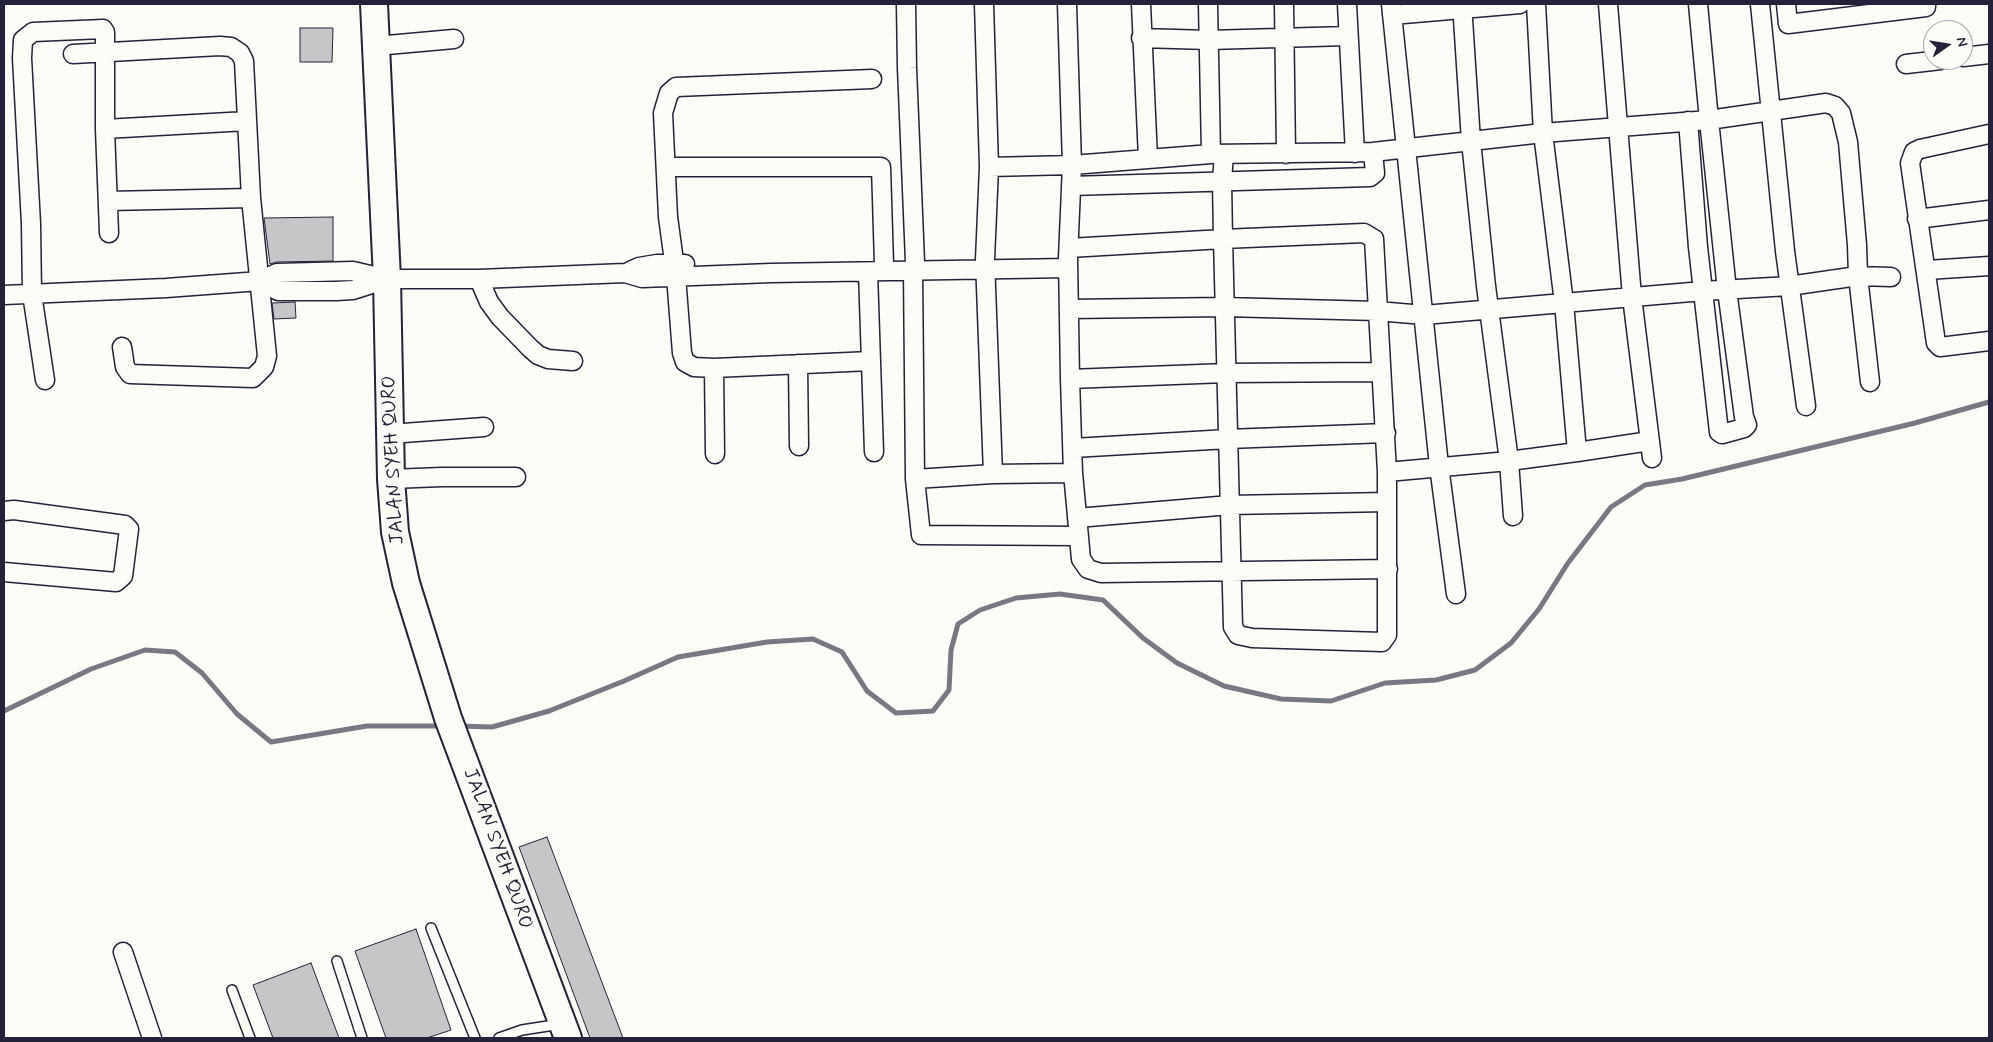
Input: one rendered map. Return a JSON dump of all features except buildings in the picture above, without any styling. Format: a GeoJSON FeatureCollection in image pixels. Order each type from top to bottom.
{"type":"FeatureCollection","features":[{"type":"Feature","properties":{"kind":"main road","name":"JALAN SYEH QURO"},"geometry":{"type":"LineString","coordinates":[[374,4],[387,279],[391,479],[395,532],[406,583],[448,718],[565,1031]]}},
{"type":"Feature","properties":{"kind":"street"},"geometry":{"type":"LineString","coordinates":[[906,4],[914,266],[915,479],[921,535],[1077,527],[1230,505],[1387,502]]}},
{"type":"Feature","properties":{"kind":"street"},"geometry":{"type":"LineString","coordinates":[[984,4],[990,167],[986,265],[993,474]]}},
{"type":"Feature","properties":{"kind":"street"},"geometry":{"type":"LineString","coordinates":[[1067,4],[1072,165],[1068,258],[1070,379],[1073,473],[1080,559],[1088,569],[1101,573],[1388,569]]}},
{"type":"Feature","properties":{"kind":"street"},"geometry":{"type":"LineString","coordinates":[[1141,4],[1141,38],[1148,160]]}},
{"type":"Feature","properties":{"kind":"street"},"geometry":{"type":"LineString","coordinates":[[4,295],[166,288],[260,281],[277,273],[353,270],[387,279],[479,279],[625,274],[642,278],[675,270],[986,265],[1068,258],[1223,239],[1364,233],[1371,236],[1376,245],[1377,311],[1386,434],[1387,635],[1384,640],[1379,642],[1252,638],[1238,635],[1233,627],[1226,373],[1225,307],[1223,239],[1222,181],[1218,154],[1208,4]]}},
{"type":"Feature","properties":{"kind":"street"},"geometry":{"type":"LineString","coordinates":[[1284,4],[1286,154]]}},
{"type":"Feature","properties":{"kind":"street"},"geometry":{"type":"LineString","coordinates":[[1347,4],[1347,36],[1354,153]]}},
{"type":"Feature","properties":{"kind":"street"},"geometry":{"type":"LineString","coordinates":[[1456,594],[1439,466],[1391,9],[1520,4]]}},
{"type":"Feature","properties":{"kind":"street"},"geometry":{"type":"LineString","coordinates":[[1536,4],[1543,133],[1564,303],[1577,452]]}},
{"type":"Feature","properties":{"kind":"street"},"geometry":{"type":"LineString","coordinates":[[1387,472],[1509,461],[1577,452],[1651,450],[1632,296],[1608,4]]}},
{"type":"Feature","properties":{"kind":"street"},"geometry":{"type":"LineString","coordinates":[[1688,121],[1703,291],[1718,427],[1722,434],[1744,428],[1747,425],[1744,417],[1727,290],[1698,4]]}},
{"type":"Feature","properties":{"kind":"street"},"geometry":{"type":"LineString","coordinates":[[1760,4],[1789,286],[1806,406]]}},
{"type":"Feature","properties":{"kind":"street"},"geometry":{"type":"LineString","coordinates":[[1786,4],[1788,24],[1854,10],[1926,7],[1926,4]]}},
{"type":"Feature","properties":{"kind":"street"},"geometry":{"type":"LineString","coordinates":[[1462,7],[1471,140],[1486,286],[1509,461],[1513,516]]}},
{"type":"Feature","properties":{"kind":"street"},"geometry":{"type":"LineString","coordinates":[[44,380],[32,294],[31,224],[22,58],[24,40],[33,32],[103,29],[106,36],[104,52],[105,129],[109,233]]}},
{"type":"Feature","properties":{"kind":"street"},"geometry":{"type":"LineString","coordinates":[[1141,38],[1209,40],[1347,36]]}},
{"type":"Feature","properties":{"kind":"street"},"geometry":{"type":"LineString","coordinates":[[376,46],[454,39]]}},
{"type":"Feature","properties":{"kind":"street"},"geometry":{"type":"LineString","coordinates":[[73,54],[220,46],[231,47],[240,53],[244,61],[251,198],[267,356],[264,366],[253,378],[130,374],[126,367],[122,347]]}},
{"type":"Feature","properties":{"kind":"street"},"geometry":{"type":"LineString","coordinates":[[1973,56],[1989,54]]}},
{"type":"Feature","properties":{"kind":"street"},"geometry":{"type":"LineString","coordinates":[[1906,64],[1923,62]]}},
{"type":"Feature","properties":{"kind":"street"},"geometry":{"type":"LineString","coordinates":[[871,361],[714,368],[694,368],[685,362],[682,353],[675,270],[668,217],[664,113],[669,93],[676,87],[872,80]]}},
{"type":"Feature","properties":{"kind":"street"},"geometry":{"type":"LineString","coordinates":[[990,167],[1072,165],[1218,154],[1373,152],[1543,133],[1709,120],[1826,102],[1835,106],[1841,113],[1848,142],[1858,276],[1870,382]]}},
{"type":"Feature","properties":{"kind":"street"},"geometry":{"type":"LineString","coordinates":[[105,129],[247,121]]}},
{"type":"Feature","properties":{"kind":"street"},"geometry":{"type":"LineString","coordinates":[[1989,134],[1914,152],[1910,163],[1937,345],[1940,347],[1989,341]]}},
{"type":"Feature","properties":{"kind":"street"},"geometry":{"type":"LineString","coordinates":[[1071,186],[1370,176],[1375,173],[1373,152]]}},
{"type":"Feature","properties":{"kind":"street"},"geometry":{"type":"LineString","coordinates":[[666,168],[881,167],[885,268]]}},
{"type":"Feature","properties":{"kind":"street"},"geometry":{"type":"LineString","coordinates":[[108,201],[251,198]]}},
{"type":"Feature","properties":{"kind":"street"},"geometry":{"type":"LineString","coordinates":[[1917,219],[1989,210]]}},
{"type":"Feature","properties":{"kind":"street"},"geometry":{"type":"LineString","coordinates":[[1927,270],[1989,266]]}},
{"type":"Feature","properties":{"kind":"street"},"geometry":{"type":"LineString","coordinates":[[675,270],[868,272],[885,268]]}},
{"type":"Feature","properties":{"kind":"street"},"geometry":{"type":"LineString","coordinates":[[868,272],[874,452]]}},
{"type":"Feature","properties":{"kind":"street"},"geometry":{"type":"LineString","coordinates":[[1069,309],[1225,307],[1377,311],[1424,315],[1632,296],[1789,286],[1858,276],[1891,278]]}},
{"type":"Feature","properties":{"kind":"street"},"geometry":{"type":"LineString","coordinates":[[479,279],[489,302],[500,317],[538,355],[574,361]]}},
{"type":"Feature","properties":{"kind":"street"},"geometry":{"type":"LineString","coordinates":[[798,364],[799,446]]}},
{"type":"Feature","properties":{"kind":"street"},"geometry":{"type":"LineString","coordinates":[[714,368],[714,454]]}},
{"type":"Feature","properties":{"kind":"street"},"geometry":{"type":"LineString","coordinates":[[1070,379],[1226,373],[1381,372]]}},
{"type":"Feature","properties":{"kind":"street"},"geometry":{"type":"LineString","coordinates":[[390,434],[484,427]]}},
{"type":"Feature","properties":{"kind":"street"},"geometry":{"type":"LineString","coordinates":[[1073,448],[1228,439],[1386,434]]}},
{"type":"Feature","properties":{"kind":"street"},"geometry":{"type":"LineString","coordinates":[[915,479],[993,474],[1073,473]]}},
{"type":"Feature","properties":{"kind":"street"},"geometry":{"type":"LineString","coordinates":[[391,479],[442,477],[516,478]]}},
{"type":"Feature","properties":{"kind":"street"},"geometry":{"type":"LineString","coordinates":[[4,511],[14,510],[125,525],[129,530],[123,576],[116,582],[4,572]]}},
{"type":"Feature","properties":{"kind":"street"},"geometry":{"type":"LineString","coordinates":[[123,952],[152,1038]]}},
{"type":"Feature","properties":{"kind":"lane"},"geometry":{"type":"LineString","coordinates":[[431,928],[474,1038]]}},
{"type":"Feature","properties":{"kind":"lane"},"geometry":{"type":"LineString","coordinates":[[337,961],[362,1038]]}},
{"type":"Feature","properties":{"kind":"lane"},"geometry":{"type":"LineString","coordinates":[[232,990],[250,1038]]}},
{"type":"Feature","properties":{"kind":"lane"},"geometry":{"type":"LineString","coordinates":[[499,1038],[522,1030],[565,1031]]}},
{"type":"Feature","properties":{"kind":"waterway"},"geometry":{"type":"LineString","coordinates":[[459,726],[492,727],[549,711],[678,657],[767,642],[813,639],[842,652],[867,691],[896,713],[933,711],[949,690],[951,650],[958,624],[980,610],[1016,598],[1060,594],[1103,600],[1143,638],[1177,663],[1224,686],[1281,699],[1331,701],[1385,683],[1436,680],[1475,670],[1511,643],[1539,609],[1568,563],[1611,507],[1645,485],[1682,479],[1915,423],[1989,402]]}},
{"type":"Feature","properties":{"kind":"waterway"},"geometry":{"type":"LineString","coordinates":[[4,711],[91,669],[145,650],[175,652],[202,673],[237,714],[271,742],[367,726],[443,726]]}}]}
